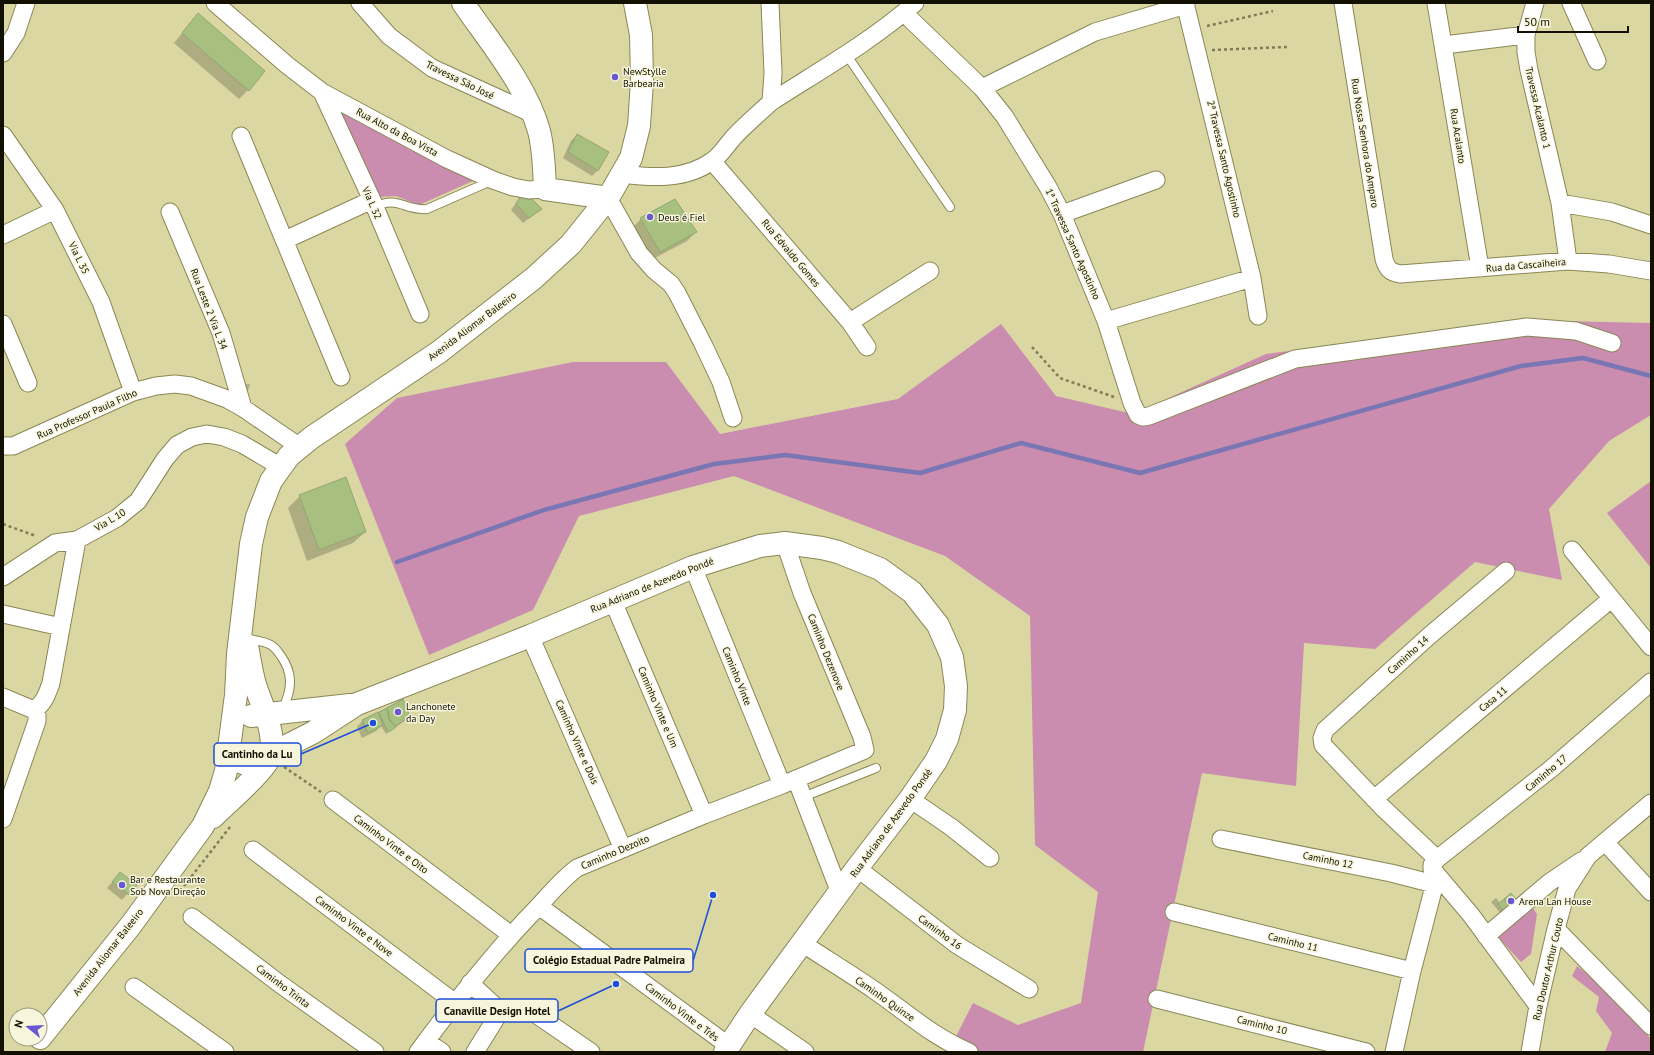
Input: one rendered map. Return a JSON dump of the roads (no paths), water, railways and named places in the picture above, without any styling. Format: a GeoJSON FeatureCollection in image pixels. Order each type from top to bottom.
{"type":"FeatureCollection","features":[{"type":"Feature","properties":{"kind":"street"},"geometry":{"type":"LineString","coordinates":[[3,53],[16,33],[26,3]]}},
{"type":"Feature","properties":{"kind":"street","name":"Rua Alto da Boa Vista"},"geometry":{"type":"LineString","coordinates":[[214,3],[286,65],[322,92],[447,159],[493,180],[513,187],[529,190],[545,189],[608,198]]}},
{"type":"Feature","properties":{"kind":"street","name":"Travessa São José"},"geometry":{"type":"LineString","coordinates":[[360,3],[389,36],[432,68],[534,114]]}},
{"type":"Feature","properties":{"kind":"street"},"geometry":{"type":"LineString","coordinates":[[462,3],[508,67],[534,114],[542,147],[545,189]]}},
{"type":"Feature","properties":{"kind":"street","name":"Avenida Aliomar Baleeiro"},"geometry":{"type":"LineString","coordinates":[[48,1029],[131,925],[203,826],[220,791],[226,771],[232,727],[251,544],[257,517],[271,481],[281,467],[300,447],[439,352],[534,278],[571,244],[608,198],[623,174],[636,142],[641,108],[641,35],[635,3]]}},
{"type":"Feature","properties":{"kind":"street"},"geometry":{"type":"LineString","coordinates":[[770,3],[773,73],[771,102]]}},
{"type":"Feature","properties":{"kind":"street","name":"Rua Nossa Senhora do Amparo"},"geometry":{"type":"LineString","coordinates":[[1343,3],[1384,259],[1388,269],[1392,272],[1400,274]]}},
{"type":"Feature","properties":{"kind":"street","name":"Rua Acalanto"},"geometry":{"type":"LineString","coordinates":[[1436,3],[1480,268]]}},
{"type":"Feature","properties":{"kind":"street","name":"Travessa Acalanto 1"},"geometry":{"type":"LineString","coordinates":[[1535,3],[1526,35],[1526,52],[1560,203],[1568,261]]}},
{"type":"Feature","properties":{"kind":"street"},"geometry":{"type":"LineString","coordinates":[[1571,3],[1597,61]]}},
{"type":"Feature","properties":{"kind":"street"},"geometry":{"type":"LineString","coordinates":[[982,88],[1095,32],[1186,4]]}},
{"type":"Feature","properties":{"kind":"street","name":"2ª Travessa Santo Agostinho"},"geometry":{"type":"LineString","coordinates":[[1186,4],[1252,278],[1258,316]]}},
{"type":"Feature","properties":{"kind":"street"},"geometry":{"type":"LineString","coordinates":[[623,174],[663,177],[685,173],[712,161],[734,137],[771,102],[846,54],[910,8]]}},
{"type":"Feature","properties":{"kind":"street","name":"1ª Travessa Santo Agostinho"},"geometry":{"type":"LineString","coordinates":[[910,8],[982,88],[1005,117],[1048,187],[1062,214],[1106,321],[1132,403],[1138,415],[1143,418],[1295,358],[1527,327],[1576,331],[1612,343]]}},
{"type":"Feature","properties":{"kind":"street"},"geometry":{"type":"LineString","coordinates":[[1444,45],[1526,35]]}},
{"type":"Feature","properties":{"kind":"street","name":"Via L 32"},"geometry":{"type":"LineString","coordinates":[[322,92],[373,204],[420,314]]}},
{"type":"Feature","properties":{"kind":"street","name":"Via L 35"},"geometry":{"type":"LineString","coordinates":[[3,135],[55,210],[101,302],[133,392]]}},
{"type":"Feature","properties":{"kind":"street"},"geometry":{"type":"LineString","coordinates":[[242,136],[342,376]]}},
{"type":"Feature","properties":{"kind":"street","name":"Rua Edvaldo Gomes"},"geometry":{"type":"LineString","coordinates":[[712,161],[850,322],[868,347]]}},
{"type":"Feature","properties":{"kind":"street"},"geometry":{"type":"LineString","coordinates":[[1062,214],[1156,180]]}},
{"type":"Feature","properties":{"kind":"street"},"geometry":{"type":"LineString","coordinates":[[608,198],[639,253],[654,270],[671,284],[677,293],[721,382],[733,418]]}},
{"type":"Feature","properties":{"kind":"street"},"geometry":{"type":"LineString","coordinates":[[1560,203],[1612,212],[1651,225]]}},
{"type":"Feature","properties":{"kind":"street"},"geometry":{"type":"LineString","coordinates":[[285,240],[373,204]]}},
{"type":"Feature","properties":{"kind":"street"},"geometry":{"type":"LineString","coordinates":[[3,235],[55,210]]}},
{"type":"Feature","properties":{"kind":"street","name":"Rua Leste 2 Via L 34"},"geometry":{"type":"LineString","coordinates":[[170,212],[220,333],[243,408]]}},
{"type":"Feature","properties":{"kind":"street","name":"Rua da Cascaiheira"},"geometry":{"type":"LineString","coordinates":[[1400,274],[1568,261],[1602,263],[1651,271]]}},
{"type":"Feature","properties":{"kind":"street"},"geometry":{"type":"LineString","coordinates":[[850,322],[930,271]]}},
{"type":"Feature","properties":{"kind":"street"},"geometry":{"type":"LineString","coordinates":[[1106,321],[1252,278]]}},
{"type":"Feature","properties":{"kind":"street"},"geometry":{"type":"LineString","coordinates":[[3,324],[28,383]]}},
{"type":"Feature","properties":{"kind":"street","name":"Rua Professor Paula Filho"},"geometry":{"type":"LineString","coordinates":[[3,446],[14,446],[133,392],[156,386],[175,384],[191,386],[207,391],[243,408],[300,447]]}},
{"type":"Feature","properties":{"kind":"street","name":"Via L 10"},"geometry":{"type":"LineString","coordinates":[[77,540],[117,518],[138,501],[165,459],[177,445],[192,437],[207,434],[224,437],[242,444],[281,467]]}},
{"type":"Feature","properties":{"kind":"street"},"geometry":{"type":"LineString","coordinates":[[3,577],[55,543],[77,540],[48,693],[36,715],[6,802],[3,819]]}},
{"type":"Feature","properties":{"kind":"street","name":"Rua Adriano de Azevedo Pondé"},"geometry":{"type":"LineString","coordinates":[[228,752],[235,760],[243,763],[259,763],[314,732],[357,704],[530,636],[612,599],[693,567],[760,546],[785,543],[822,548],[838,552],[880,569],[912,592],[938,625],[952,657],[956,686],[955,710],[948,739],[936,761],[910,799],[857,868],[750,1014],[727,1049]]}},
{"type":"Feature","properties":{"kind":"street","name":"Caminho Dezenove"},"geometry":{"type":"LineString","coordinates":[[785,543],[802,593],[866,747],[864,751],[857,754]]}},
{"type":"Feature","properties":{"kind":"street"},"geometry":{"type":"LineString","coordinates":[[1572,550],[1651,647]]}},
{"type":"Feature","properties":{"kind":"street","name":"Caminho Vinte"},"geometry":{"type":"LineString","coordinates":[[693,567],[789,782],[803,797],[840,892]]}},
{"type":"Feature","properties":{"kind":"street","name":"Caminho 14"},"geometry":{"type":"LineString","coordinates":[[1374,799],[1323,745],[1322,738],[1325,730],[1429,636],[1506,571]]}},
{"type":"Feature","properties":{"kind":"street","name":"Casa 11"},"geometry":{"type":"LineString","coordinates":[[1374,799],[1611,598]]}},
{"type":"Feature","properties":{"kind":"street","name":"Caminho Vinte e Um"},"geometry":{"type":"LineString","coordinates":[[612,599],[704,815]]}},
{"type":"Feature","properties":{"kind":"street","name":"Avenida Aliomar Baleeiro"},"geometry":{"type":"LineString","coordinates":[[203,826],[250,781],[267,762],[271,742],[270,728],[281,710],[254,682],[246,639],[244,613]]}},
{"type":"Feature","properties":{"kind":"street"},"geometry":{"type":"LineString","coordinates":[[3,614],[61,627]]}},
{"type":"Feature","properties":{"kind":"street","name":"Caminho Vinte e Dois"},"geometry":{"type":"LineString","coordinates":[[530,636],[623,849]]}},
{"type":"Feature","properties":{"kind":"street","name":"Caminho 17"},"geometry":{"type":"LineString","coordinates":[[1435,872],[1651,682]]}},
{"type":"Feature","properties":{"kind":"street"},"geometry":{"type":"LineString","coordinates":[[3,697],[36,715]]}},
{"type":"Feature","properties":{"kind":"street","name":"Rua Adriano de Azevedo Pondé"},"geometry":{"type":"LineString","coordinates":[[232,727],[239,720],[245,717],[281,710],[328,708],[357,704]]}},
{"type":"Feature","properties":{"kind":"street","name":"Caminho Dezoito"},"geometry":{"type":"LineString","coordinates":[[422,1046],[454,1002],[511,935],[539,906],[560,881],[577,868],[857,754]]}},
{"type":"Feature","properties":{"kind":"street"},"geometry":{"type":"LineString","coordinates":[[910,799],[951,827],[990,858]]}},
{"type":"Feature","properties":{"kind":"street"},"geometry":{"type":"LineString","coordinates":[[1374,799],[1471,916],[1538,1006]]}},
{"type":"Feature","properties":{"kind":"street","name":"Caminho Vinte e Oito"},"geometry":{"type":"LineString","coordinates":[[332,800],[511,935]]}},
{"type":"Feature","properties":{"kind":"street","name":"Rua Doutor Arthur Couto"},"geometry":{"type":"LineString","coordinates":[[1530,1052],[1538,1006],[1567,889],[1588,856],[1651,802]]}},
{"type":"Feature","properties":{"kind":"street","name":"Caminho 12"},"geometry":{"type":"LineString","coordinates":[[1221,839],[1391,873],[1435,872]]}},
{"type":"Feature","properties":{"kind":"street"},"geometry":{"type":"LineString","coordinates":[[1605,842],[1651,892]]}},
{"type":"Feature","properties":{"kind":"street","name":"Caminho Vinte e Nove"},"geometry":{"type":"LineString","coordinates":[[253,850],[454,1002]]}},
{"type":"Feature","properties":{"kind":"street"},"geometry":{"type":"LineString","coordinates":[[1486,936],[1550,882],[1588,856]]}},
{"type":"Feature","properties":{"kind":"street","name":"Caminho 16"},"geometry":{"type":"LineString","coordinates":[[857,868],[957,945],[1029,988]]}},
{"type":"Feature","properties":{"kind":"street"},"geometry":{"type":"LineString","coordinates":[[1394,1052],[1435,872]]}},
{"type":"Feature","properties":{"kind":"street","name":"Caminho Vinte e Três"},"geometry":{"type":"LineString","coordinates":[[539,906],[727,1049]]}},
{"type":"Feature","properties":{"kind":"street","name":"Caminho 11"},"geometry":{"type":"LineString","coordinates":[[1174,912],[1412,970]]}},
{"type":"Feature","properties":{"kind":"street","name":"Caminho Trinta"},"geometry":{"type":"LineString","coordinates":[[192,917],[292,993],[375,1052]]}},
{"type":"Feature","properties":{"kind":"street"},"geometry":{"type":"LineString","coordinates":[[1556,929],[1651,1026]]}},
{"type":"Feature","properties":{"kind":"street","name":"Caminho Quinze"},"geometry":{"type":"LineString","coordinates":[[802,943],[874,990],[935,1035],[948,1043],[969,1052]]}},
{"type":"Feature","properties":{"kind":"street"},"geometry":{"type":"LineString","coordinates":[[470,983],[496,1007],[498,1015],[475,1052]]}},
{"type":"Feature","properties":{"kind":"street"},"geometry":{"type":"LineString","coordinates":[[134,986],[225,1052]]}},
{"type":"Feature","properties":{"kind":"street","name":"Caminho 10"},"geometry":{"type":"LineString","coordinates":[[1157,999],[1366,1052]]}},
{"type":"Feature","properties":{"kind":"street"},"geometry":{"type":"LineString","coordinates":[[534,1013],[591,1052]]}},
{"type":"Feature","properties":{"kind":"street"},"geometry":{"type":"LineString","coordinates":[[750,1014],[805,1052]]}},
{"type":"Feature","properties":{"kind":"street"},"geometry":{"type":"LineString","coordinates":[[422,1046],[442,1052]]}},
{"type":"Feature","properties":{"kind":"lane"},"geometry":{"type":"LineString","coordinates":[[846,54],[950,207]]}},
{"type":"Feature","properties":{"kind":"lane"},"geometry":{"type":"LineString","coordinates":[[373,204],[393,202],[419,210],[427,209],[493,180]]}},
{"type":"Feature","properties":{"kind":"lane"},"geometry":{"type":"LineString","coordinates":[[246,639],[270,645],[276,649],[287,664],[291,682],[290,694],[281,710]]}},
{"type":"Feature","properties":{"kind":"lane"},"geometry":{"type":"LineString","coordinates":[[803,797],[876,768]]}},
{"type":"Feature","properties":{"kind":"waterway"},"geometry":{"type":"LineString","coordinates":[[397,562],[544,510],[714,464],[785,455],[920,473],[1021,443],[1140,473],[1521,366],[1583,358],[1651,376]]}},
{"type":"Feature","properties":{"kind":"place","name":"NewStylle Barbearia"},"geometry":{"type":"Point","coordinates":[615,77]}},
{"type":"Feature","properties":{"kind":"place","name":"Deus é Fiel"},"geometry":{"type":"Point","coordinates":[650,217]}},
{"type":"Feature","properties":{"kind":"place","name":"Lanchonete da Day"},"geometry":{"type":"Point","coordinates":[398,712]}},
{"type":"Feature","properties":{"kind":"place","name":"Cantinho da Lu"},"geometry":{"type":"Point","coordinates":[373,723]}},
{"type":"Feature","properties":{"kind":"place","name":"Bar e Restaurante Sob Nova Direção"},"geometry":{"type":"Point","coordinates":[122,885]}},
{"type":"Feature","properties":{"kind":"place","name":"Colégio Estadual Padre Palmeira"},"geometry":{"type":"Point","coordinates":[713,895]}},
{"type":"Feature","properties":{"kind":"place","name":"Arena Lan House"},"geometry":{"type":"Point","coordinates":[1511,901]}},
{"type":"Feature","properties":{"kind":"place","name":"Canaville Design Hotel"},"geometry":{"type":"Point","coordinates":[616,984]}}]}
